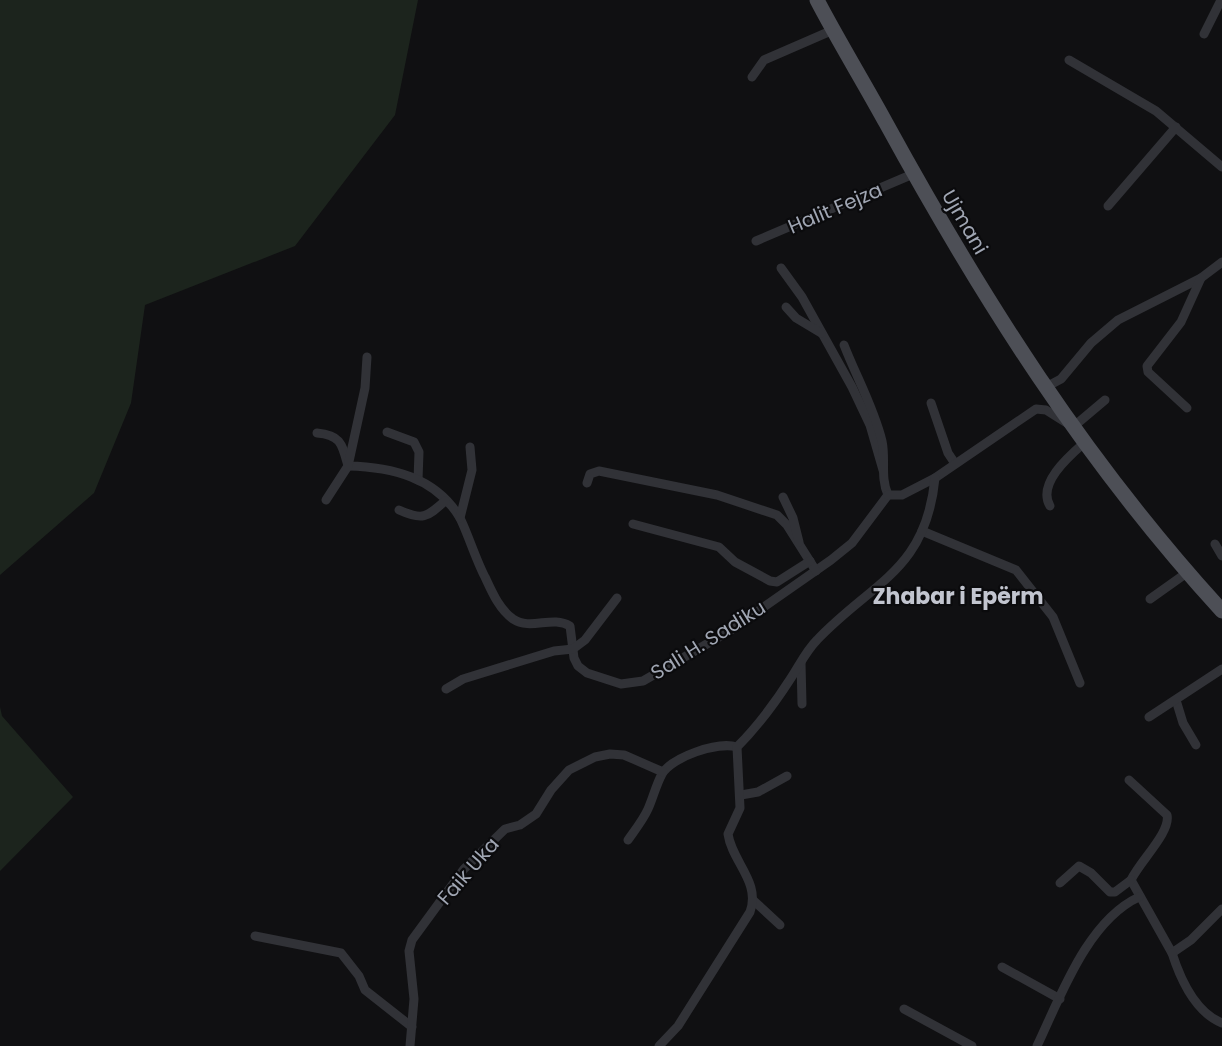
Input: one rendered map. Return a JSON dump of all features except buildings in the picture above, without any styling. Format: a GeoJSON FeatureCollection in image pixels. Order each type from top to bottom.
{"type":"FeatureCollection","features":[{"type":"Feature","properties":{"kind":"main road","name":"Ujmani"},"geometry":{"type":"LineString","coordinates":[[817,0],[993,311],[1084,443],[1143,521],[1220,606]]}},
{"type":"Feature","properties":{"kind":"street"},"geometry":{"type":"LineString","coordinates":[[1204,34],[1221,0]]}},
{"type":"Feature","properties":{"kind":"street"},"geometry":{"type":"LineString","coordinates":[[752,77],[764,60],[833,30]]}},
{"type":"Feature","properties":{"kind":"street"},"geometry":{"type":"LineString","coordinates":[[1069,60],[1156,111],[1222,167]]}},
{"type":"Feature","properties":{"kind":"street"},"geometry":{"type":"LineString","coordinates":[[1108,206],[1176,126]]}},
{"type":"Feature","properties":{"kind":"street","name":"Halit Fejza"},"geometry":{"type":"LineString","coordinates":[[756,241],[914,174]]}},
{"type":"Feature","properties":{"kind":"street"},"geometry":{"type":"LineString","coordinates":[[1046,387],[1061,379],[1091,343],[1118,320],[1201,278],[1222,262]]}},
{"type":"Feature","properties":{"kind":"street"},"geometry":{"type":"LineString","coordinates":[[781,268],[802,297],[845,374],[870,425],[888,495],[902,495],[934,478],[954,462],[1036,409],[1046,410],[1073,427],[1105,400]]}},
{"type":"Feature","properties":{"kind":"street"},"geometry":{"type":"LineString","coordinates":[[1187,408],[1148,372],[1147,366],[1181,322],[1201,278]]}},
{"type":"Feature","properties":{"kind":"street"},"geometry":{"type":"LineString","coordinates":[[786,307],[796,318],[821,333]]}},
{"type":"Feature","properties":{"kind":"street"},"geometry":{"type":"LineString","coordinates":[[844,345],[878,427],[885,459],[883,470]]}},
{"type":"Feature","properties":{"kind":"street"},"geometry":{"type":"LineString","coordinates":[[326,500],[348,466],[365,388],[367,357]]}},
{"type":"Feature","properties":{"kind":"street"},"geometry":{"type":"LineString","coordinates":[[931,403],[948,453],[954,462]]}},
{"type":"Feature","properties":{"kind":"street"},"geometry":{"type":"LineString","coordinates":[[387,432],[414,442],[419,452],[418,480]]}},
{"type":"Feature","properties":{"kind":"street"},"geometry":{"type":"LineString","coordinates":[[317,433],[332,434],[343,445],[348,466]]}},
{"type":"Feature","properties":{"kind":"street"},"geometry":{"type":"LineString","coordinates":[[1050,506],[1045,498],[1046,491],[1066,459],[1084,443]]}},
{"type":"Feature","properties":{"kind":"street"},"geometry":{"type":"LineString","coordinates":[[460,518],[472,470],[470,447]]}},
{"type":"Feature","properties":{"kind":"street","name":"Sali H. Sadiku"},"geometry":{"type":"LineString","coordinates":[[348,466],[379,467],[403,472],[418,480],[445,501],[460,518],[472,554],[493,595],[505,612],[523,624],[562,621],[570,626],[578,666],[587,673],[621,684],[643,681],[730,630],[816,571],[852,543],[888,495]]}},
{"type":"Feature","properties":{"kind":"street"},"geometry":{"type":"LineString","coordinates":[[587,483],[590,474],[599,471],[717,495],[777,515],[800,544],[816,571]]}},
{"type":"Feature","properties":{"kind":"street"},"geometry":{"type":"LineString","coordinates":[[737,747],[755,730],[817,640],[899,569],[922,531],[934,478]]}},
{"type":"Feature","properties":{"kind":"street"},"geometry":{"type":"LineString","coordinates":[[783,497],[796,527],[800,544]]}},
{"type":"Feature","properties":{"kind":"street"},"geometry":{"type":"LineString","coordinates":[[399,510],[413,517],[428,516],[445,501]]}},
{"type":"Feature","properties":{"kind":"street","name":"Sali H. Sadiku"},"geometry":{"type":"LineString","coordinates":[[633,524],[719,547],[735,562],[770,581],[777,582],[810,561]]}},
{"type":"Feature","properties":{"kind":"street"},"geometry":{"type":"LineString","coordinates":[[922,531],[1016,570],[1053,617],[1080,683]]}},
{"type":"Feature","properties":{"kind":"street"},"geometry":{"type":"LineString","coordinates":[[1215,544],[1222,556]]}},
{"type":"Feature","properties":{"kind":"street"},"geometry":{"type":"LineString","coordinates":[[1150,599],[1188,572]]}},
{"type":"Feature","properties":{"kind":"street"},"geometry":{"type":"LineString","coordinates":[[446,689],[463,679],[554,651],[573,649],[585,640],[617,598]]}},
{"type":"Feature","properties":{"kind":"street"},"geometry":{"type":"LineString","coordinates":[[801,663],[802,704]]}},
{"type":"Feature","properties":{"kind":"street"},"geometry":{"type":"LineString","coordinates":[[1149,717],[1222,669]]}},
{"type":"Feature","properties":{"kind":"street"},"geometry":{"type":"LineString","coordinates":[[1176,700],[1183,723],[1196,745]]}},
{"type":"Feature","properties":{"kind":"street"},"geometry":{"type":"LineString","coordinates":[[628,840],[647,812],[663,772],[674,763],[710,747],[728,744],[737,747]]}},
{"type":"Feature","properties":{"kind":"street"},"geometry":{"type":"LineString","coordinates":[[658,1046],[685,1015],[750,912],[754,901],[753,888],[734,855],[728,834],[740,808],[737,747]]}},
{"type":"Feature","properties":{"kind":"street","name":"Faik Uka"},"geometry":{"type":"LineString","coordinates":[[410,1046],[414,999],[409,951],[412,940],[464,869],[505,830],[520,825],[536,814],[559,780],[581,762],[602,755],[624,755],[663,772]]}},
{"type":"Feature","properties":{"kind":"street"},"geometry":{"type":"LineString","coordinates":[[741,795],[758,792],[787,776]]}},
{"type":"Feature","properties":{"kind":"street"},"geometry":{"type":"LineString","coordinates":[[1060,884],[1074,868],[1079,866],[1091,873],[1110,892],[1116,892],[1131,880],[1144,856],[1165,832],[1167,815],[1129,780]]}},
{"type":"Feature","properties":{"kind":"street"},"geometry":{"type":"LineString","coordinates":[[1131,880],[1172,953],[1192,996],[1222,1023]]}},
{"type":"Feature","properties":{"kind":"street"},"geometry":{"type":"LineString","coordinates":[[1037,1046],[1076,962],[1091,940],[1130,902],[1139,897]]}},
{"type":"Feature","properties":{"kind":"street"},"geometry":{"type":"LineString","coordinates":[[754,901],[780,925]]}},
{"type":"Feature","properties":{"kind":"street"},"geometry":{"type":"LineString","coordinates":[[1172,953],[1191,940],[1222,909]]}},
{"type":"Feature","properties":{"kind":"street"},"geometry":{"type":"LineString","coordinates":[[255,936],[341,953],[359,976],[365,990],[412,1027]]}},
{"type":"Feature","properties":{"kind":"street"},"geometry":{"type":"LineString","coordinates":[[1002,967],[1060,999]]}},
{"type":"Feature","properties":{"kind":"street"},"geometry":{"type":"LineString","coordinates":[[904,1009],[972,1046]]}},
{"type":"Feature","properties":{"kind":"shaded area"},"geometry":{"type":"Polygon","coordinates":[[[0,0],[418,0],[395,115],[295,246],[145,305],[131,403],[94,493],[0,575],[0,0]]]}},
{"type":"Feature","properties":{"kind":"shaded area"},"geometry":{"type":"Polygon","coordinates":[[[0,707],[2,716],[73,797],[0,871],[0,707]]]}},
{"type":"Feature","properties":{"kind":"district","name":"Zhabar i Epërm"},"geometry":{"type":"Point","coordinates":[958,596]}}]}
